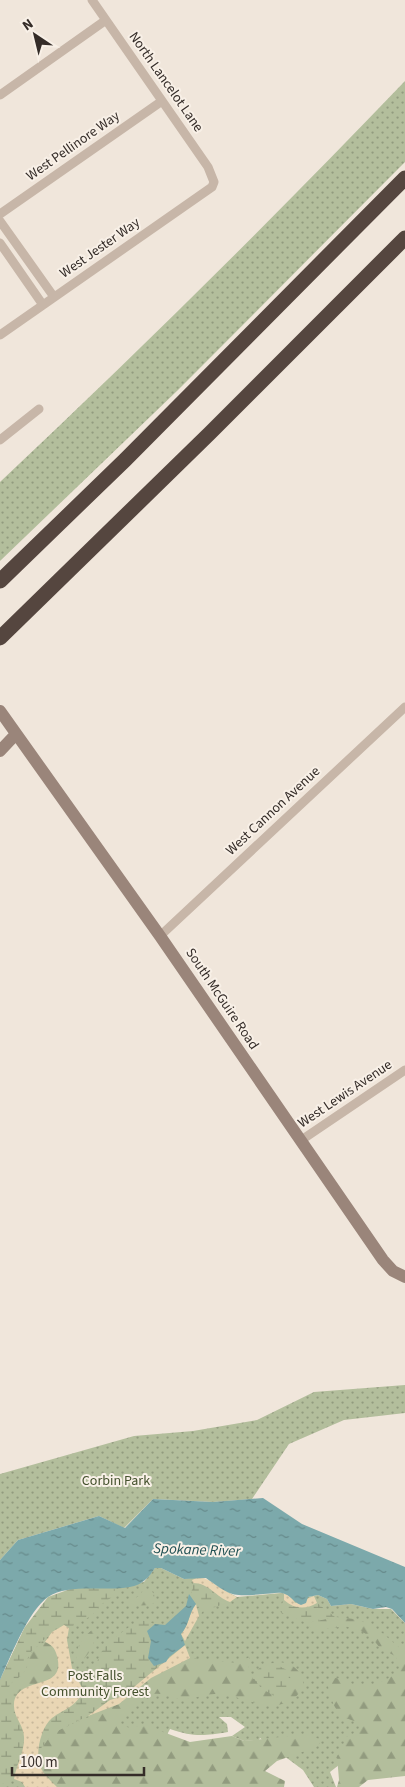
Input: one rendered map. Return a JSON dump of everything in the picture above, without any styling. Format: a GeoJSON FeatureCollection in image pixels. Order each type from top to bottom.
{"type":"FeatureCollection","features":[{"type":"Feature","properties":{"kind":"highway"},"geometry":{"type":"LineString","coordinates":[[0,581],[139,446],[405,178]]}},
{"type":"Feature","properties":{"kind":"highway"},"geometry":{"type":"LineString","coordinates":[[0,638],[218,426],[405,238]]}},
{"type":"Feature","properties":{"kind":"street","name":"North Lancelot Lane"},"geometry":{"type":"LineString","coordinates":[[92,0],[208,167],[214,182]]}},
{"type":"Feature","properties":{"kind":"street"},"geometry":{"type":"LineString","coordinates":[[0,95],[106,20]]}},
{"type":"Feature","properties":{"kind":"street","name":"West Pellinore Way"},"geometry":{"type":"LineString","coordinates":[[0,214],[162,101]]}},
{"type":"Feature","properties":{"kind":"street","name":"West Jester Way"},"geometry":{"type":"LineString","coordinates":[[0,335],[212,187],[214,182]]}},
{"type":"Feature","properties":{"kind":"street"},"geometry":{"type":"LineString","coordinates":[[0,221],[54,297]]}},
{"type":"Feature","properties":{"kind":"street"},"geometry":{"type":"LineString","coordinates":[[0,243],[44,305]]}},
{"type":"Feature","properties":{"kind":"street"},"geometry":{"type":"LineString","coordinates":[[0,440],[39,409]]}},
{"type":"Feature","properties":{"kind":"street","name":"West Cannon Avenue"},"geometry":{"type":"LineString","coordinates":[[160,936],[405,707]]}},
{"type":"Feature","properties":{"kind":"street","name":"South McGuire Road"},"geometry":{"type":"LineString","coordinates":[[0,711],[160,936],[383,1260],[393,1271],[405,1278]]}},
{"type":"Feature","properties":{"kind":"street"},"geometry":{"type":"LineString","coordinates":[[0,751],[16,734]]}},
{"type":"Feature","properties":{"kind":"street","name":"West Lewis Avenue"},"geometry":{"type":"LineString","coordinates":[[300,1141],[405,1070]]}},
{"type":"Feature","properties":{"kind":"green space"},"geometry":{"type":"Polygon","coordinates":[[[405,81],[405,162],[178,390],[0,561],[0,482],[205,284],[405,81]]]}},
{"type":"Feature","properties":{"kind":"green space","name":"Corbin Park"},"geometry":{"type":"Polygon","coordinates":[[[405,1385],[405,1413],[344,1420],[289,1444],[252,1499],[213,1502],[153,1499],[124,1528],[99,1516],[18,1540],[0,1560],[0,1474],[134,1436],[193,1431],[257,1420],[314,1392],[405,1385]]]}},
{"type":"Feature","properties":{"kind":"green space","name":"Post Falls Community Forest"},"geometry":{"type":"Polygon","coordinates":[[[155,1568],[161,1568],[184,1579],[199,1577],[237,1597],[281,1593],[308,1597],[318,1595],[327,1599],[331,1606],[351,1604],[373,1609],[391,1609],[405,1623],[405,1713],[330,1772],[336,1787],[314,1787],[303,1770],[260,1738],[259,1740],[244,1741],[232,1736],[245,1727],[231,1717],[219,1717],[227,1724],[228,1732],[199,1735],[170,1729],[140,1787],[0,1787],[0,1680],[25,1627],[106,1589],[144,1582],[155,1568]]]}},
{"type":"Feature","properties":{"kind":"green space"},"geometry":{"type":"Polygon","coordinates":[[[193,1583],[202,1583],[213,1593],[230,1602],[203,1611],[199,1616],[196,1601],[191,1595],[193,1583]]]}},
{"type":"Feature","properties":{"kind":"green space"},"geometry":{"type":"Polygon","coordinates":[[[73,1588],[115,1588],[115,1595],[102,1604],[91,1616],[69,1628],[64,1625],[40,1643],[29,1655],[23,1674],[10,1685],[11,1691],[18,1694],[16,1710],[24,1734],[24,1740],[14,1779],[0,1785],[0,1680],[25,1627],[48,1597],[73,1588]]]}},
{"type":"Feature","properties":{"kind":"green space"},"geometry":{"type":"Polygon","coordinates":[[[144,1589],[150,1589],[154,1594],[155,1602],[151,1605],[130,1606],[128,1602],[139,1596],[144,1589]]]}},
{"type":"Feature","properties":{"kind":"green space"},"geometry":{"type":"Polygon","coordinates":[[[284,1600],[292,1607],[317,1603],[335,1617],[307,1623],[278,1611],[284,1600]]]}},
{"type":"Feature","properties":{"kind":"green space"},"geometry":{"type":"Polygon","coordinates":[[[335,1617],[358,1620],[374,1627],[405,1652],[405,1776],[368,1780],[359,1787],[337,1787],[339,1780],[337,1756],[344,1748],[346,1737],[359,1731],[360,1723],[346,1718],[334,1706],[328,1686],[332,1678],[359,1686],[370,1685],[397,1673],[401,1670],[401,1665],[395,1656],[380,1648],[372,1638],[361,1631],[345,1626],[313,1631],[307,1623],[335,1617]]]}},
{"type":"Feature","properties":{"kind":"green space"},"geometry":{"type":"Polygon","coordinates":[[[140,1620],[155,1624],[147,1634],[151,1641],[147,1654],[159,1665],[166,1662],[123,1696],[110,1700],[88,1716],[59,1730],[49,1738],[38,1752],[44,1727],[51,1719],[72,1707],[83,1690],[79,1680],[93,1672],[102,1652],[108,1644],[140,1620]]]}},
{"type":"Feature","properties":{"kind":"green space"},"geometry":{"type":"Polygon","coordinates":[[[94,1629],[97,1636],[88,1654],[78,1666],[76,1655],[79,1645],[94,1629]]]}},
{"type":"Feature","properties":{"kind":"green space"},"geometry":{"type":"Polygon","coordinates":[[[45,1642],[54,1649],[57,1656],[58,1665],[56,1672],[52,1677],[24,1689],[18,1694],[11,1692],[9,1687],[26,1668],[31,1653],[45,1642]]]}},
{"type":"Feature","properties":{"kind":"green space"},"geometry":{"type":"Polygon","coordinates":[[[250,1657],[248,1665],[253,1679],[287,1670],[273,1663],[281,1662],[295,1668],[303,1679],[300,1692],[285,1703],[275,1705],[266,1705],[217,1694],[181,1699],[158,1694],[151,1695],[133,1705],[118,1720],[118,1724],[130,1728],[150,1723],[155,1729],[190,1742],[232,1736],[244,1741],[307,1734],[319,1739],[320,1743],[316,1747],[277,1761],[265,1771],[285,1781],[284,1787],[57,1787],[39,1765],[38,1752],[49,1738],[59,1730],[119,1704],[151,1678],[190,1658],[237,1663],[250,1657]]]}},
{"type":"Feature","properties":{"kind":"green space"},"geometry":{"type":"Polygon","coordinates":[[[273,1663],[287,1670],[293,1684],[285,1692],[274,1696],[261,1688],[252,1676],[261,1666],[273,1663]]]}},
{"type":"Feature","properties":{"kind":"sand"},"geometry":{"type":"Polygon","coordinates":[[[199,1577],[209,1580],[237,1597],[230,1602],[204,1585],[193,1583],[192,1580],[199,1577]]]}},
{"type":"Feature","properties":{"kind":"sand"},"geometry":{"type":"Polygon","coordinates":[[[284,1594],[290,1595],[295,1603],[314,1596],[317,1603],[308,1607],[296,1607],[284,1600],[284,1594]]]}},
{"type":"Feature","properties":{"kind":"sand"},"geometry":{"type":"Polygon","coordinates":[[[196,1604],[199,1616],[185,1641],[181,1634],[196,1604]]]}},
{"type":"Feature","properties":{"kind":"sand"},"geometry":{"type":"Polygon","coordinates":[[[64,1625],[69,1628],[67,1640],[72,1668],[83,1690],[74,1704],[48,1722],[40,1740],[38,1754],[40,1766],[45,1775],[57,1787],[25,1787],[22,1782],[14,1779],[23,1748],[24,1733],[15,1713],[14,1704],[17,1695],[23,1689],[49,1680],[55,1675],[58,1667],[57,1656],[52,1647],[45,1642],[52,1632],[64,1625]]]}},
{"type":"Feature","properties":{"kind":"sand"},"geometry":{"type":"Polygon","coordinates":[[[185,1645],[190,1658],[151,1678],[119,1704],[88,1716],[110,1700],[123,1696],[185,1645]]]}},
{"type":"Feature","properties":{"kind":"water","name":"Spokane River"},"geometry":{"type":"Polygon","coordinates":[[[263,1498],[302,1524],[405,1567],[405,1623],[392,1609],[386,1607],[373,1609],[351,1604],[331,1606],[327,1599],[318,1595],[308,1597],[306,1603],[301,1605],[288,1595],[282,1593],[232,1594],[221,1589],[206,1578],[184,1579],[161,1568],[155,1568],[146,1579],[137,1585],[126,1588],[72,1589],[48,1597],[33,1613],[14,1648],[0,1680],[0,1560],[18,1540],[99,1516],[125,1528],[153,1499],[213,1502],[263,1498]]]}},
{"type":"Feature","properties":{"kind":"water"},"geometry":{"type":"Polygon","coordinates":[[[189,1594],[196,1604],[181,1634],[185,1645],[169,1657],[166,1662],[154,1666],[148,1658],[151,1641],[147,1631],[155,1624],[165,1625],[186,1606],[189,1594]]]}}]}
